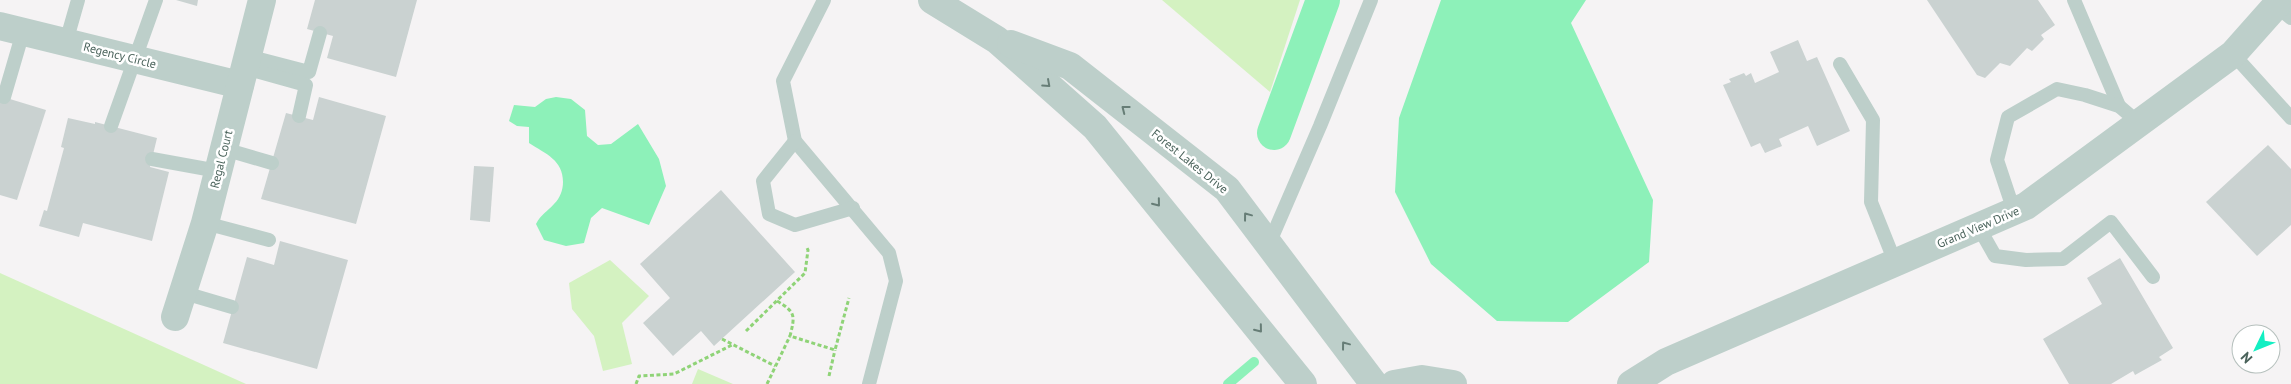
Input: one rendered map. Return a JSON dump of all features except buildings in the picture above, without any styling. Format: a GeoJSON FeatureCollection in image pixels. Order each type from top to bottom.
{"type":"FeatureCollection","features":[{"type":"Feature","properties":{"kind":"street","name":"Regal Court"},"geometry":{"type":"LineString","coordinates":[[178,305],[204,223],[262,0]]}},
{"type":"Feature","properties":{"kind":"street","name":"Forest Lakes Drive"},"geometry":{"type":"LineString","coordinates":[[932,0],[997,40],[1095,127],[1303,384]]}},
{"type":"Feature","properties":{"kind":"street","name":"Grand View Drive"},"geometry":{"type":"LineString","coordinates":[[1631,384],[1666,362],[2026,206],[2129,114],[2233,54],[2283,8]]}},
{"type":"Feature","properties":{"kind":"street","name":"Regency Circle"},"geometry":{"type":"LineString","coordinates":[[12,28],[135,59],[244,70]]}},
{"type":"Feature","properties":{"kind":"street","name":"Forest Lakes Drive"},"geometry":{"type":"LineString","coordinates":[[997,40],[1070,66],[1227,189],[1374,384]]}},
{"type":"Feature","properties":{"kind":"street"},"geometry":{"type":"LineString","coordinates":[[1394,384],[1422,379],[1453,384]]}},
{"type":"Feature","properties":{"kind":"lane"},"geometry":{"type":"LineString","coordinates":[[66,42],[78,0]]}},
{"type":"Feature","properties":{"kind":"lane"},"geometry":{"type":"LineString","coordinates":[[111,126],[156,0]]}},
{"type":"Feature","properties":{"kind":"lane"},"geometry":{"type":"LineString","coordinates":[[824,0],[783,81],[795,141],[889,253],[896,281],[869,384]]}},
{"type":"Feature","properties":{"kind":"lane"},"geometry":{"type":"LineString","coordinates":[[1269,244],[1320,126],[1371,0]]}},
{"type":"Feature","properties":{"kind":"lane"},"geometry":{"type":"LineString","coordinates":[[2074,0],[2129,114]]}},
{"type":"Feature","properties":{"kind":"lane"},"geometry":{"type":"LineString","coordinates":[[4,97],[12,28]]}},
{"type":"Feature","properties":{"kind":"lane"},"geometry":{"type":"LineString","coordinates":[[244,70],[308,72],[320,33]]}},
{"type":"Feature","properties":{"kind":"lane"},"geometry":{"type":"LineString","coordinates":[[2233,54],[2291,118]]}},
{"type":"Feature","properties":{"kind":"lane"},"geometry":{"type":"LineString","coordinates":[[1840,64],[1873,120],[1871,202],[1894,262]]}},
{"type":"Feature","properties":{"kind":"lane"},"geometry":{"type":"LineString","coordinates":[[244,70],[306,86],[299,116]]}},
{"type":"Feature","properties":{"kind":"lane"},"geometry":{"type":"LineString","coordinates":[[2014,211],[1998,160],[2008,117],[2057,89],[2085,95],[2129,114]]}},
{"type":"Feature","properties":{"kind":"lane"},"geometry":{"type":"LineString","coordinates":[[795,141],[763,181],[769,214],[795,226],[853,208]]}},
{"type":"Feature","properties":{"kind":"lane"},"geometry":{"type":"LineString","coordinates":[[152,159],[272,163]]}},
{"type":"Feature","properties":{"kind":"lane"},"geometry":{"type":"LineString","coordinates":[[1978,226],[1995,256],[2026,260],[2063,259],[2111,222],[2153,277]]}},
{"type":"Feature","properties":{"kind":"lane"},"geometry":{"type":"LineString","coordinates":[[204,223],[269,240]]}},
{"type":"Feature","properties":{"kind":"lane"},"geometry":{"type":"LineString","coordinates":[[178,305],[232,307]]}},
{"type":"Feature","properties":{"kind":"path"},"geometry":{"type":"LineString","coordinates":[[746,331],[805,273],[808,264],[808,250],[795,226]]}},
{"type":"Feature","properties":{"kind":"path"},"geometry":{"type":"LineString","coordinates":[[829,376],[834,350],[849,298]]}},
{"type":"Feature","properties":{"kind":"path"},"geometry":{"type":"LineString","coordinates":[[767,384],[790,336],[794,319],[790,308],[777,301]]}},
{"type":"Feature","properties":{"kind":"path"},"geometry":{"type":"LineString","coordinates":[[790,336],[834,350]]}},
{"type":"Feature","properties":{"kind":"path"},"geometry":{"type":"LineString","coordinates":[[722,339],[775,366]]}},
{"type":"Feature","properties":{"kind":"path"},"geometry":{"type":"LineString","coordinates":[[636,384],[639,376],[674,374],[732,345]]}},
{"type":"Feature","properties":{"kind":"shaded area"},"geometry":{"type":"Polygon","coordinates":[[[1162,0],[1300,0],[1270,92],[1162,0]]]}},
{"type":"Feature","properties":{"kind":"shaded area"},"geometry":{"type":"Polygon","coordinates":[[[1441,0],[1586,0],[1571,23],[1653,200],[1649,262],[1568,322],[1497,321],[1431,264],[1395,192],[1399,118],[1441,0]]]}},
{"type":"Feature","properties":{"kind":"shaded area"},"geometry":{"type":"Polygon","coordinates":[[[556,97],[571,99],[585,110],[587,136],[598,145],[611,144],[638,124],[659,159],[666,186],[649,225],[602,208],[591,218],[584,243],[566,246],[544,240],[536,224],[559,197],[563,185],[562,174],[557,163],[552,158],[529,143],[529,127],[517,126],[509,121],[514,105],[535,107],[546,99],[556,97]]]}},
{"type":"Feature","properties":{"kind":"shaded area"},"geometry":{"type":"Polygon","coordinates":[[[610,260],[649,296],[622,323],[632,364],[603,371],[594,336],[572,309],[569,283],[610,260]]]}},
{"type":"Feature","properties":{"kind":"shaded area"},"geometry":{"type":"Polygon","coordinates":[[[0,273],[246,384],[0,384],[0,273]]]}},
{"type":"Feature","properties":{"kind":"shaded area"},"geometry":{"type":"Polygon","coordinates":[[[698,369],[733,384],[692,384],[698,369]]]}},
{"type":"Feature","properties":{"kind":"waterway"},"geometry":{"type":"LineString","coordinates":[[1274,133],[1323,0]]}},
{"type":"Feature","properties":{"kind":"waterway"},"geometry":{"type":"LineString","coordinates":[[1228,384],[1254,362]]}}]}
